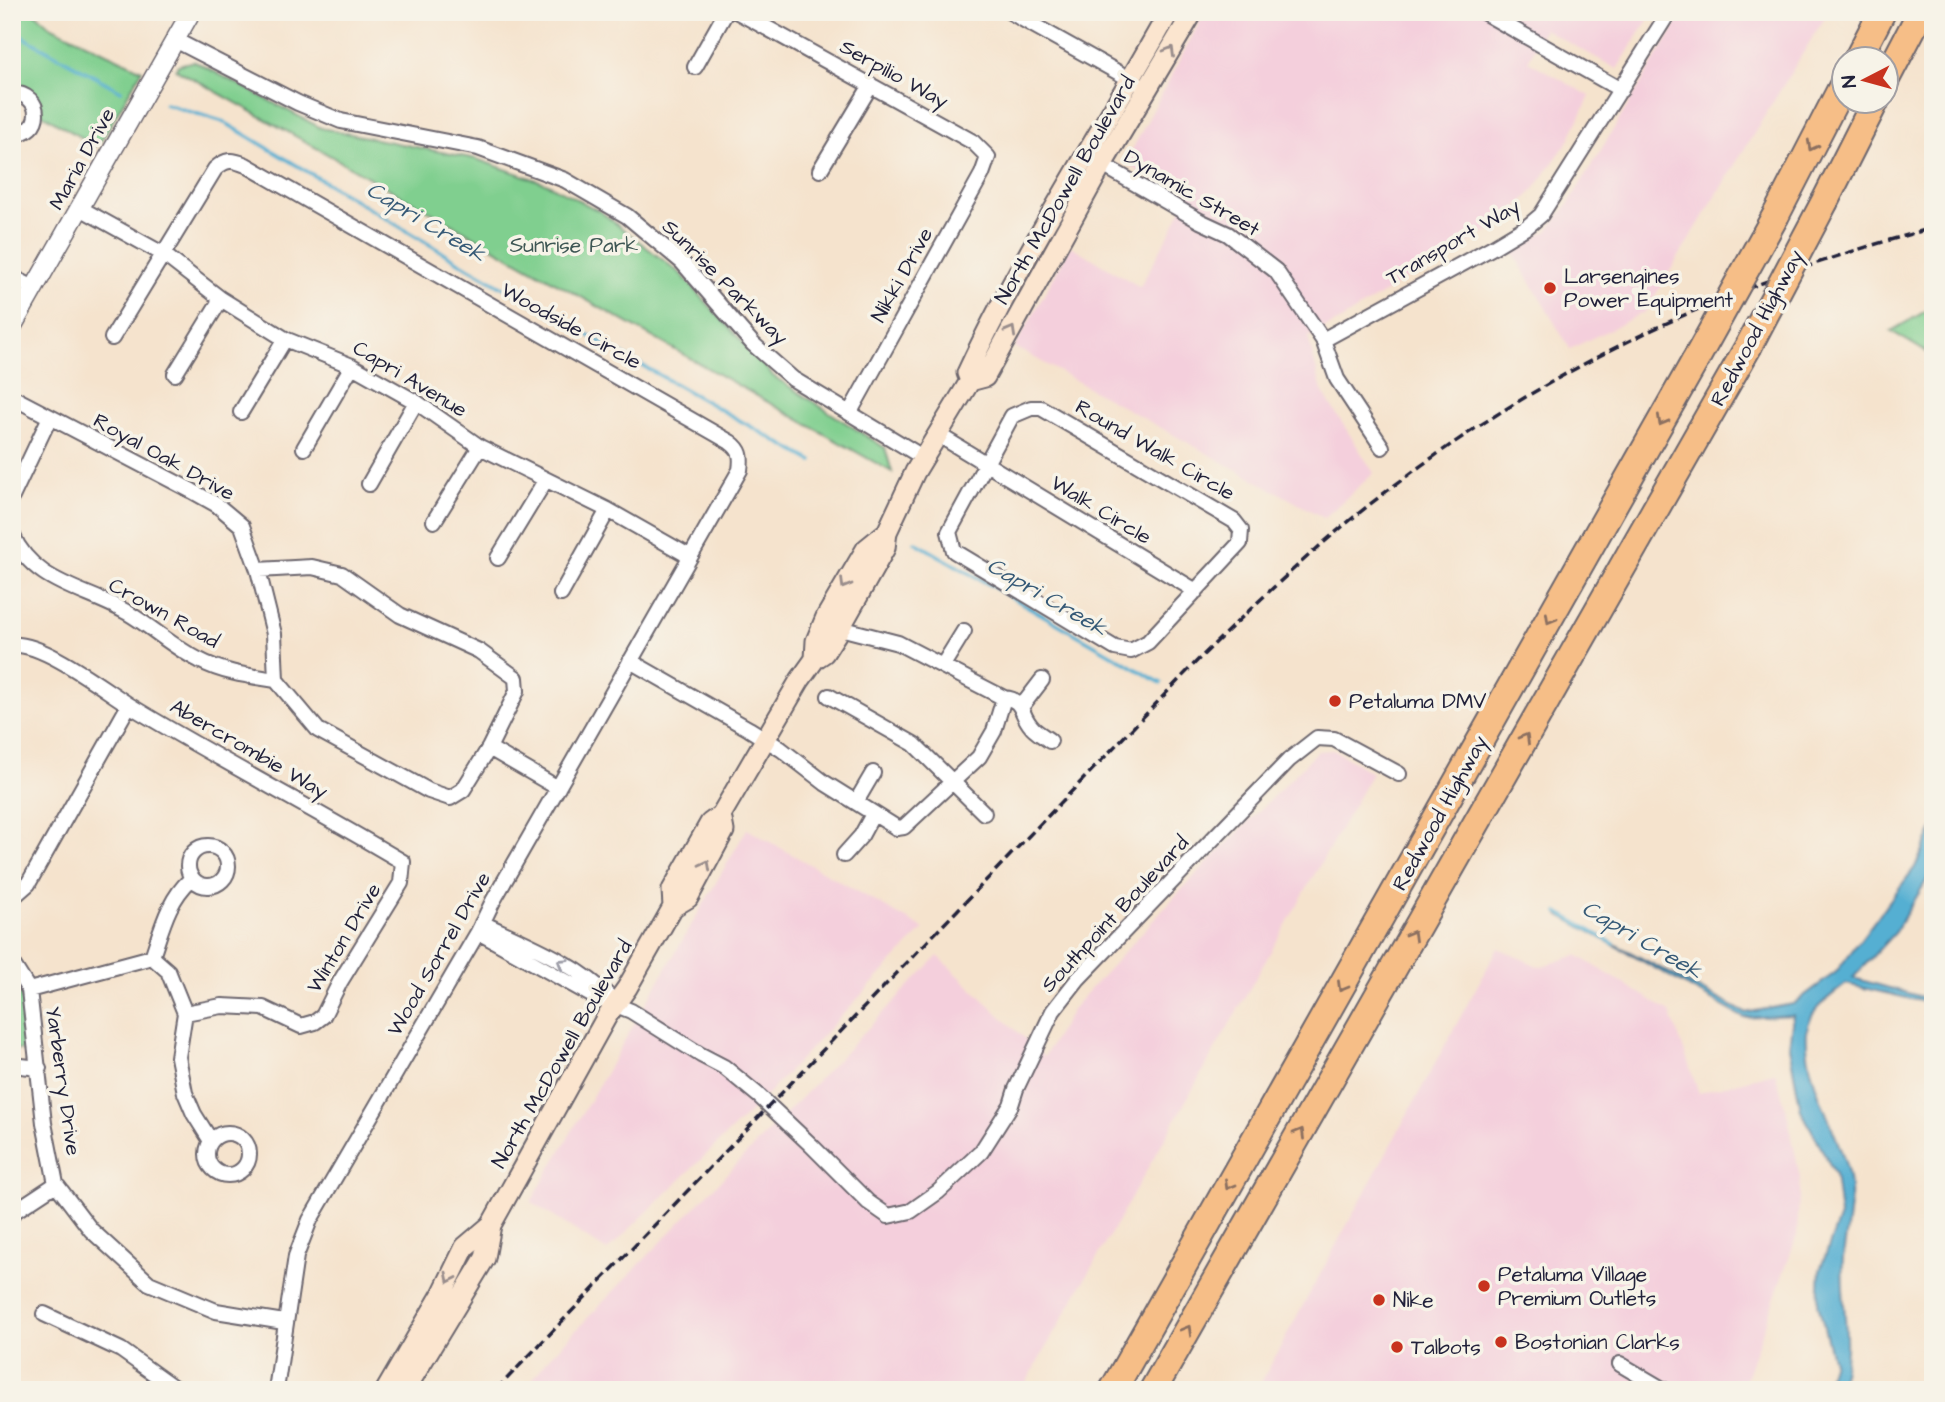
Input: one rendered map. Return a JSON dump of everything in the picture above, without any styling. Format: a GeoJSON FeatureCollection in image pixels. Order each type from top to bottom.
{"type":"FeatureCollection","features":[{"type":"Feature","properties":{"kind":"highway"},"geometry":{"type":"LineString","coordinates":[[1864,46],[1882,12]]}},
{"type":"Feature","properties":{"kind":"highway"},"geometry":{"type":"LineString","coordinates":[[1899,54],[1921,12]]}},
{"type":"Feature","properties":{"kind":"highway","name":"Redwood Highway"},"geometry":{"type":"LineString","coordinates":[[1113,1390],[1695,361],[1829,112]]}},
{"type":"Feature","properties":{"kind":"highway","name":"Redwood Highway"},"geometry":{"type":"LineString","coordinates":[[1153,1390],[1748,347],[1868,116]]}},
{"type":"Feature","properties":{"kind":"main road","name":"North McDowell Boulevard"},"geometry":{"type":"LineString","coordinates":[[1140,85],[1169,12]]}},
{"type":"Feature","properties":{"kind":"main road","name":"North McDowell Boulevard"},"geometry":{"type":"LineString","coordinates":[[405,1390],[485,1258],[491,1225],[607,1016],[673,907],[688,898],[724,831],[721,815],[815,659],[824,653],[840,628],[885,548],[887,532],[924,457],[970,381],[967,373],[980,346],[1061,198],[1095,160],[1140,85],[1193,12]]}},
{"type":"Feature","properties":{"kind":"main road","name":"North McDowell Boulevard"},"geometry":{"type":"LineString","coordinates":[[815,659],[816,641],[826,617],[866,548],[887,532]]}},
{"type":"Feature","properties":{"kind":"main road","name":"North McDowell Boulevard"},"geometry":{"type":"LineString","coordinates":[[386,1390],[442,1294],[465,1247],[491,1225]]}},
{"type":"Feature","properties":{"kind":"street","name":"Maria Drive"},"geometry":{"type":"LineString","coordinates":[[12,327],[191,12]]}},
{"type":"Feature","properties":{"kind":"street"},"geometry":{"type":"LineString","coordinates":[[695,67],[726,12]]}},
{"type":"Feature","properties":{"kind":"street","name":"Serpilio Way"},"geometry":{"type":"LineString","coordinates":[[738,12],[973,142],[988,157]]}},
{"type":"Feature","properties":{"kind":"street"},"geometry":{"type":"LineString","coordinates":[[1010,12],[1140,85]]}},
{"type":"Feature","properties":{"kind":"street"},"geometry":{"type":"LineString","coordinates":[[1483,12],[1621,90]]}},
{"type":"Feature","properties":{"kind":"street","name":"Transport Way"},"geometry":{"type":"LineString","coordinates":[[1324,340],[1493,247],[1541,215],[1669,12]]}},
{"type":"Feature","properties":{"kind":"street","name":"Sunrise Parkway"},"geometry":{"type":"LineString","coordinates":[[175,40],[298,103],[341,121],[478,148],[565,180],[627,216],[682,262],[753,344],[793,379],[924,457]]}},
{"type":"Feature","properties":{"kind":"street"},"geometry":{"type":"LineString","coordinates":[[820,170],[871,85]]}},
{"type":"Feature","properties":{"kind":"street"},"geometry":{"type":"LineString","coordinates":[[12,93],[26,96],[32,101],[36,113],[32,126],[13,139]]}},
{"type":"Feature","properties":{"kind":"street","name":"Nikki Drive"},"geometry":{"type":"LineString","coordinates":[[850,412],[982,174],[988,157]]}},
{"type":"Feature","properties":{"kind":"street","name":"Woodside Circle"},"geometry":{"type":"LineString","coordinates":[[163,254],[215,169],[224,161],[234,160],[594,363],[738,448],[742,458],[740,470],[689,556]]}},
{"type":"Feature","properties":{"kind":"street","name":"Dynamic Street"},"geometry":{"type":"LineString","coordinates":[[1095,160],[1200,221],[1228,234],[1270,265],[1324,340],[1337,380],[1382,447]]}},
{"type":"Feature","properties":{"kind":"street","name":"Capri Avenue"},"geometry":{"type":"LineString","coordinates":[[80,208],[163,254],[221,299],[285,339],[352,366],[416,402],[480,447],[608,510],[689,556]]}},
{"type":"Feature","properties":{"kind":"street"},"geometry":{"type":"LineString","coordinates":[[112,338],[163,254]]}},
{"type":"Feature","properties":{"kind":"street"},"geometry":{"type":"LineString","coordinates":[[12,278],[34,288]]}},
{"type":"Feature","properties":{"kind":"street"},"geometry":{"type":"LineString","coordinates":[[175,374],[221,299]]}},
{"type":"Feature","properties":{"kind":"street"},"geometry":{"type":"LineString","coordinates":[[241,412],[285,339]]}},
{"type":"Feature","properties":{"kind":"street"},"geometry":{"type":"LineString","coordinates":[[304,448],[352,366]]}},
{"type":"Feature","properties":{"kind":"street","name":"Royal Oak Drive"},"geometry":{"type":"LineString","coordinates":[[12,397],[49,419],[216,505],[242,526],[258,570],[274,634],[276,680]]}},
{"type":"Feature","properties":{"kind":"street"},"geometry":{"type":"LineString","coordinates":[[369,484],[416,402]]}},
{"type":"Feature","properties":{"kind":"street","name":"Round Walk Circle"},"geometry":{"type":"LineString","coordinates":[[1031,408],[1041,408],[1234,521],[1241,530],[1240,543],[1148,642],[1131,651],[1115,648],[954,551],[948,532],[985,464],[1012,416],[1031,408]]}},
{"type":"Feature","properties":{"kind":"street"},"geometry":{"type":"LineString","coordinates":[[12,497],[49,419]]}},
{"type":"Feature","properties":{"kind":"street"},"geometry":{"type":"LineString","coordinates":[[937,435],[985,464]]}},
{"type":"Feature","properties":{"kind":"street"},"geometry":{"type":"LineString","coordinates":[[434,522],[480,447]]}},
{"type":"Feature","properties":{"kind":"street","name":"Walk Circle"},"geometry":{"type":"LineString","coordinates":[[985,464],[1196,592]]}},
{"type":"Feature","properties":{"kind":"street"},"geometry":{"type":"LineString","coordinates":[[498,558],[545,481]]}},
{"type":"Feature","properties":{"kind":"street"},"geometry":{"type":"LineString","coordinates":[[561,594],[608,510]]}},
{"type":"Feature","properties":{"kind":"street","name":"Crown Road"},"geometry":{"type":"LineString","coordinates":[[12,534],[19,549],[44,574],[127,612],[199,661],[240,675],[276,680]]}},
{"type":"Feature","properties":{"kind":"street","name":"Wood Sorrel Drive"},"geometry":{"type":"LineString","coordinates":[[276,1390],[282,1358],[284,1322],[296,1256],[310,1220],[480,928],[689,556]]}},
{"type":"Feature","properties":{"kind":"street"},"geometry":{"type":"LineString","coordinates":[[258,570],[312,567],[342,574],[400,615],[479,650],[516,678],[517,691],[489,748],[463,790],[450,798],[429,791],[318,730],[276,680]]}},
{"type":"Feature","properties":{"kind":"street"},"geometry":{"type":"LineString","coordinates":[[840,628],[898,643],[1003,698],[1010,698],[1022,706],[1031,726],[1050,741]]}},
{"type":"Feature","properties":{"kind":"street"},"geometry":{"type":"LineString","coordinates":[[943,665],[964,631]]}},
{"type":"Feature","properties":{"kind":"street","name":"Abercrombie Way"},"geometry":{"type":"LineString","coordinates":[[12,645],[24,644],[75,670],[129,705],[403,862]]}},
{"type":"Feature","properties":{"kind":"street"},"geometry":{"type":"LineString","coordinates":[[630,661],[764,740],[891,826],[904,827],[979,757],[994,730],[1003,698]]}},
{"type":"Feature","properties":{"kind":"street"},"geometry":{"type":"LineString","coordinates":[[1022,706],[1042,680]]}},
{"type":"Feature","properties":{"kind":"street"},"geometry":{"type":"LineString","coordinates":[[829,696],[914,744],[984,813]]}},
{"type":"Feature","properties":{"kind":"street"},"geometry":{"type":"LineString","coordinates":[[12,898],[28,884],[129,705]]}},
{"type":"Feature","properties":{"kind":"street","name":"Southpoint Boulevard"},"geometry":{"type":"LineString","coordinates":[[480,928],[591,995],[616,1003],[724,1067],[758,1095],[868,1202],[888,1216],[898,1215],[911,1211],[938,1192],[981,1152],[1012,1105],[1016,1089],[1053,1011],[1078,979],[1289,760],[1317,738],[1334,739],[1399,774]]}},
{"type":"Feature","properties":{"kind":"street"},"geometry":{"type":"LineString","coordinates":[[489,748],[558,788]]}},
{"type":"Feature","properties":{"kind":"street"},"geometry":{"type":"LineString","coordinates":[[856,802],[873,773]]}},
{"type":"Feature","properties":{"kind":"street"},"geometry":{"type":"LineString","coordinates":[[844,855],[861,836],[873,814]]}},
{"type":"Feature","properties":{"kind":"street","name":"Winton Drive"},"geometry":{"type":"LineString","coordinates":[[185,1013],[222,1006],[263,1008],[302,1026],[316,1022],[323,1016],[340,982],[401,883],[403,862]]}},
{"type":"Feature","properties":{"kind":"street"},"geometry":{"type":"LineString","coordinates":[[152,957],[167,910],[178,891],[191,879]]}},
{"type":"Feature","properties":{"kind":"street"},"geometry":{"type":"LineString","coordinates":[[152,957],[168,971],[185,1013],[178,1057],[185,1093],[211,1141]]}},
{"type":"Feature","properties":{"kind":"street"},"geometry":{"type":"LineString","coordinates":[[29,990],[152,957]]}},
{"type":"Feature","properties":{"kind":"street","name":"Yarberry Drive"},"geometry":{"type":"LineString","coordinates":[[12,963],[29,990],[44,1123],[57,1184],[92,1230],[149,1283],[216,1311],[284,1322]]}},
{"type":"Feature","properties":{"kind":"street"},"geometry":{"type":"LineString","coordinates":[[12,1065],[39,1068]]}},
{"type":"Feature","properties":{"kind":"street"},"geometry":{"type":"LineString","coordinates":[[12,1213],[57,1184]]}},
{"type":"Feature","properties":{"kind":"street"},"geometry":{"type":"LineString","coordinates":[[44,1314],[121,1350],[177,1390]]}},
{"type":"Feature","properties":{"kind":"street"},"geometry":{"type":"LineString","coordinates":[[1619,1363],[1664,1390]]}},
{"type":"Feature","properties":{"kind":"shaded area"},"geometry":{"type":"Polygon","coordinates":[[[1205,12],[1653,12],[1617,69],[1544,29],[1528,61],[1590,96],[1569,140],[1532,192],[1498,226],[1308,337],[1322,391],[1374,473],[1324,518],[1015,347],[1071,246],[1140,287],[1186,199],[1125,163],[1205,12]]]}},
{"type":"Feature","properties":{"kind":"shaded area"},"geometry":{"type":"Polygon","coordinates":[[[1684,12],[1828,12],[1645,312],[1570,349],[1512,251],[1547,231],[1569,203],[1684,12]]]}},
{"type":"Feature","properties":{"kind":"shaded area"},"geometry":{"type":"Polygon","coordinates":[[[1334,750],[1372,773],[1022,1390],[526,1388],[549,1358],[938,956],[1044,1057],[1074,1007],[1179,892],[1318,751],[1334,750]]]}},
{"type":"Feature","properties":{"kind":"shaded area"},"geometry":{"type":"Polygon","coordinates":[[[747,829],[924,929],[752,1110],[607,1251],[531,1202],[747,829]]]}},
{"type":"Feature","properties":{"kind":"shaded area","name":"Petaluma Village Premium Outlets"},"geometry":{"type":"Polygon","coordinates":[[[1498,948],[1540,967],[1577,955],[1670,1012],[1699,1093],[1775,1072],[1788,1117],[1800,1178],[1797,1235],[1740,1390],[1257,1390],[1498,948]]]}},
{"type":"Feature","properties":{"kind":"green space"},"geometry":{"type":"Polygon","coordinates":[[[12,12],[34,12],[50,26],[142,70],[100,143],[95,146],[42,114],[37,97],[29,89],[12,85],[12,12]]]}},
{"type":"Feature","properties":{"kind":"green space","name":"Sunrise Park"},"geometry":{"type":"Polygon","coordinates":[[[194,61],[321,128],[476,159],[548,184],[601,212],[681,274],[773,376],[885,448],[892,472],[176,69],[178,65],[194,61]]]}},
{"type":"Feature","properties":{"kind":"green space"},"geometry":{"type":"Polygon","coordinates":[[[1933,307],[1933,356],[1891,331],[1933,307]]]}},
{"type":"Feature","properties":{"kind":"green space"},"geometry":{"type":"Polygon","coordinates":[[[12,982],[24,1002],[30,1039],[25,1050],[12,1050],[12,982]]]}},
{"type":"Feature","properties":{"kind":"water"},"geometry":{"type":"Polygon","coordinates":[[[1933,829],[1933,870],[1895,932],[1853,978],[1933,1000],[1933,1004],[1846,984],[1816,1010],[1807,1031],[1810,1065],[1842,1153],[1850,1191],[1842,1274],[1846,1325],[1843,1374],[1837,1390],[1824,1390],[1833,1362],[1818,1304],[1820,1270],[1840,1216],[1835,1174],[1801,1110],[1789,1047],[1793,1015],[1744,1018],[1558,914],[1745,1013],[1793,1004],[1836,972],[1915,867],[1933,829]]]}},
{"type":"Feature","properties":{"kind":"waterway","name":"Capri Creek"},"geometry":{"type":"LineString","coordinates":[[12,31],[121,91]]}},
{"type":"Feature","properties":{"kind":"waterway","name":"Capri Creek"},"geometry":{"type":"LineString","coordinates":[[165,104],[224,122],[469,268],[812,461]]}},
{"type":"Feature","properties":{"kind":"waterway","name":"Capri Creek"},"geometry":{"type":"LineString","coordinates":[[915,542],[1161,683]]}},
{"type":"Feature","properties":{"kind":"waterway","name":"Capri Creek"},"geometry":{"type":"LineString","coordinates":[[1558,912],[1614,944]]}},
{"type":"Feature","properties":{"kind":"railway"},"geometry":{"type":"LineString","coordinates":[[496,1390],[1197,661],[1343,526],[1456,441],[1519,401],[1651,330],[1790,273],[1933,228]]}},
{"type":"Feature","properties":{"kind":"place","name":"Larsengines Power Equipment"},"geometry":{"type":"Point","coordinates":[1550,288]}},
{"type":"Feature","properties":{"kind":"place","name":"Petaluma DMV"},"geometry":{"type":"Point","coordinates":[1335,701]}},
{"type":"Feature","properties":{"kind":"place","name":"Petaluma Village Premium Outlets"},"geometry":{"type":"Point","coordinates":[1484,1286]}},
{"type":"Feature","properties":{"kind":"place","name":"Nike"},"geometry":{"type":"Point","coordinates":[1379,1300]}},
{"type":"Feature","properties":{"kind":"place","name":"Bostonian Clarks"},"geometry":{"type":"Point","coordinates":[1501,1342]}},
{"type":"Feature","properties":{"kind":"place","name":"Talbots"},"geometry":{"type":"Point","coordinates":[1397,1347]}}]}
